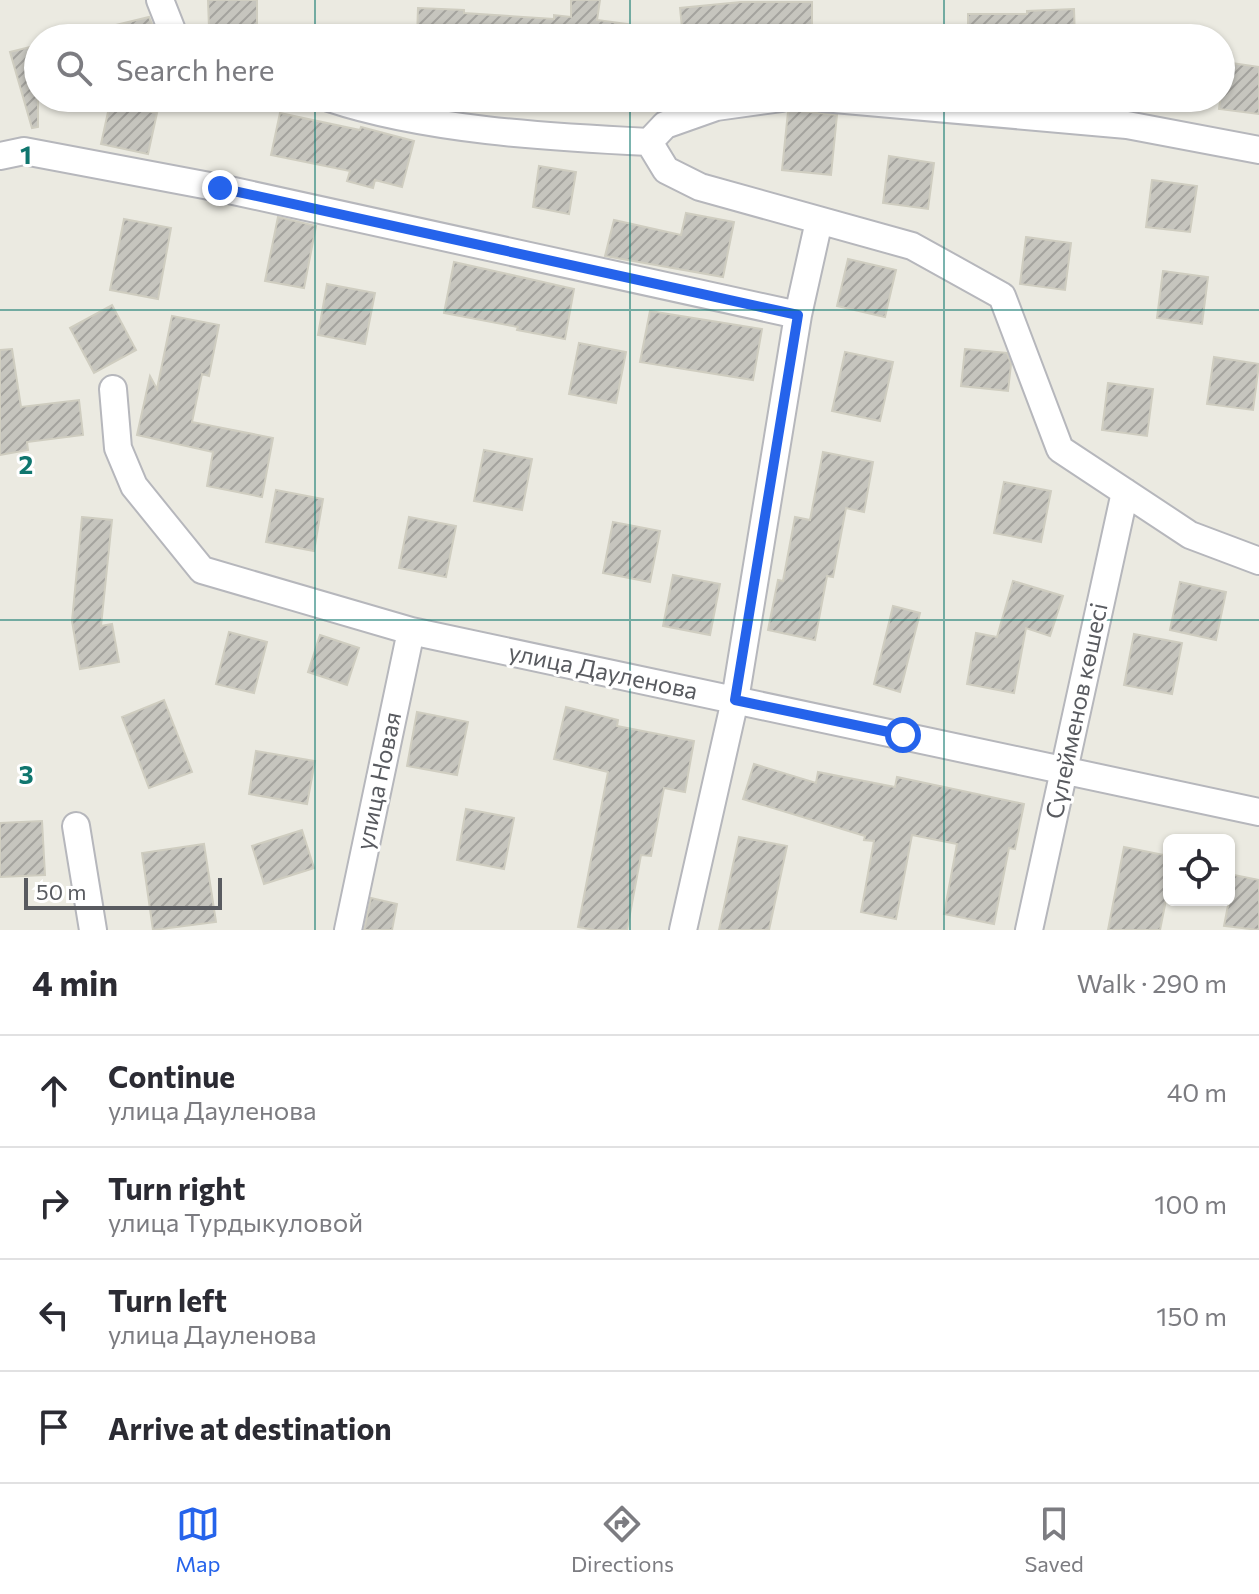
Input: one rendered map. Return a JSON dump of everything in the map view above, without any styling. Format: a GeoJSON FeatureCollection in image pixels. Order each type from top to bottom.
{"type":"FeatureCollection","features":[{"type":"Feature","properties":{"kind":"street"},"geometry":{"type":"LineString","coordinates":[[160,0],[169,24]]}},
{"type":"Feature","properties":{"kind":"street"},"geometry":{"type":"LineString","coordinates":[[377,112],[573,139],[649,142],[665,125],[702,112]]}},
{"type":"Feature","properties":{"kind":"street"},"geometry":{"type":"LineString","coordinates":[[981,112],[1127,125],[1259,150]]}},
{"type":"Feature","properties":{"kind":"street"},"geometry":{"type":"LineString","coordinates":[[649,142],[666,170],[700,187],[912,246],[1002,296],[1060,449],[1190,535],[1259,561]]}},
{"type":"Feature","properties":{"kind":"street"},"geometry":{"type":"LineString","coordinates":[[0,156],[24,151],[220,188],[798,315]]}},
{"type":"Feature","properties":{"kind":"street"},"geometry":{"type":"LineString","coordinates":[[683,930],[735,700],[798,315],[819,221]]}},
{"type":"Feature","properties":{"kind":"street","name":"улица Дауленова"},"geometry":{"type":"LineString","coordinates":[[113,389],[118,448],[134,486],[202,570],[411,631],[1259,812]]}},
{"type":"Feature","properties":{"kind":"street","name":"Сүлейменов көшесі"},"geometry":{"type":"LineString","coordinates":[[1029,930],[1125,492]]}},
{"type":"Feature","properties":{"kind":"street","name":"улица Новая"},"geometry":{"type":"LineString","coordinates":[[348,930],[411,631]]}},
{"type":"Feature","properties":{"kind":"street"},"geometry":{"type":"LineString","coordinates":[[76,826],[93,930]]}},
{"type":"Feature","properties":{"kind":"building"},"geometry":{"type":"Polygon","coordinates":[[[208,0],[257,0],[257,24],[209,24],[208,0]]]}},
{"type":"Feature","properties":{"kind":"building"},"geometry":{"type":"Polygon","coordinates":[[[571,0],[600,0],[597,20],[628,24],[417,24],[418,8],[554,19],[554,15],[571,17],[571,0]]]}},
{"type":"Feature","properties":{"kind":"building"},"geometry":{"type":"Polygon","coordinates":[[[741,2],[812,2],[812,24],[682,24],[680,8],[741,2]]]}},
{"type":"Feature","properties":{"kind":"building"},"geometry":{"type":"Polygon","coordinates":[[[1074,9],[1075,24],[968,24],[968,14],[1027,14],[1027,11],[1074,9]]]}},
{"type":"Feature","properties":{"kind":"building"},"geometry":{"type":"Polygon","coordinates":[[[149,17],[152,24],[120,24],[149,17]]]}},
{"type":"Feature","properties":{"kind":"building"},"geometry":{"type":"Polygon","coordinates":[[[24,48],[24,100],[10,52],[24,48]]]}},
{"type":"Feature","properties":{"kind":"building"},"geometry":{"type":"Polygon","coordinates":[[[1235,63],[1259,67],[1259,114],[1235,111],[1235,63]]]}},
{"type":"Feature","properties":{"kind":"building"},"geometry":{"type":"Polygon","coordinates":[[[27,112],[38,112],[38,127],[32,128],[27,112]]]}},
{"type":"Feature","properties":{"kind":"building"},"geometry":{"type":"Polygon","coordinates":[[[108,112],[157,113],[148,154],[101,144],[108,112]]]}},
{"type":"Feature","properties":{"kind":"building"},"geometry":{"type":"Polygon","coordinates":[[[788,112],[837,115],[831,175],[782,170],[788,112]]]}},
{"type":"Feature","properties":{"kind":"building"},"geometry":{"type":"Polygon","coordinates":[[[280,113],[360,130],[361,127],[414,141],[402,187],[375,180],[373,188],[347,181],[350,171],[271,155],[280,113]]]}},
{"type":"Feature","properties":{"kind":"building"},"geometry":{"type":"Polygon","coordinates":[[[889,156],[934,163],[928,209],[883,203],[889,156]]]}},
{"type":"Feature","properties":{"kind":"building"},"geometry":{"type":"Polygon","coordinates":[[[539,166],[576,172],[569,214],[533,207],[539,166]]]}},
{"type":"Feature","properties":{"kind":"building"},"geometry":{"type":"Polygon","coordinates":[[[1152,180],[1197,186],[1190,232],[1146,227],[1152,180]]]}},
{"type":"Feature","properties":{"kind":"building"},"geometry":{"type":"Polygon","coordinates":[[[686,213],[734,222],[723,277],[605,256],[614,220],[681,235],[686,213]]]}},
{"type":"Feature","properties":{"kind":"building"},"geometry":{"type":"Polygon","coordinates":[[[278,217],[316,226],[304,288],[265,281],[278,217]]]}},
{"type":"Feature","properties":{"kind":"building"},"geometry":{"type":"Polygon","coordinates":[[[124,219],[171,228],[158,299],[110,290],[124,219]]]}},
{"type":"Feature","properties":{"kind":"building"},"geometry":{"type":"Polygon","coordinates":[[[1026,237],[1071,243],[1065,290],[1020,284],[1026,237]]]}},
{"type":"Feature","properties":{"kind":"building"},"geometry":{"type":"Polygon","coordinates":[[[848,259],[896,270],[885,317],[837,306],[848,259]]]}},
{"type":"Feature","properties":{"kind":"building"},"geometry":{"type":"Polygon","coordinates":[[[454,262],[574,289],[565,339],[444,313],[454,262]]]}},
{"type":"Feature","properties":{"kind":"building"},"geometry":{"type":"Polygon","coordinates":[[[1163,271],[1208,277],[1202,324],[1157,318],[1163,271]]]}},
{"type":"Feature","properties":{"kind":"building"},"geometry":{"type":"Polygon","coordinates":[[[327,284],[375,293],[365,344],[318,335],[327,284]]]}},
{"type":"Feature","properties":{"kind":"building"},"geometry":{"type":"Polygon","coordinates":[[[112,305],[136,350],[94,373],[70,328],[112,305]]]}},
{"type":"Feature","properties":{"kind":"building"},"geometry":{"type":"Polygon","coordinates":[[[650,311],[762,329],[753,380],[640,362],[650,311]]]}},
{"type":"Feature","properties":{"kind":"building"},"geometry":{"type":"Polygon","coordinates":[[[172,316],[219,325],[209,376],[202,374],[192,422],[273,438],[262,497],[207,486],[213,452],[137,435],[150,376],[157,389],[172,316]]]}},
{"type":"Feature","properties":{"kind":"building"},"geometry":{"type":"Polygon","coordinates":[[[579,343],[626,352],[616,403],[569,394],[579,343]]]}},
{"type":"Feature","properties":{"kind":"building"},"geometry":{"type":"Polygon","coordinates":[[[12,349],[21,407],[79,400],[83,435],[27,442],[28,450],[0,455],[0,350],[12,349]]]}},
{"type":"Feature","properties":{"kind":"building"},"geometry":{"type":"Polygon","coordinates":[[[965,349],[1007,353],[1011,364],[1008,391],[961,386],[965,349]]]}},
{"type":"Feature","properties":{"kind":"building"},"geometry":{"type":"Polygon","coordinates":[[[845,352],[893,362],[880,421],[832,411],[845,352]]]}},
{"type":"Feature","properties":{"kind":"building"},"geometry":{"type":"Polygon","coordinates":[[[1214,357],[1259,364],[1253,410],[1207,404],[1214,357]]]}},
{"type":"Feature","properties":{"kind":"building"},"geometry":{"type":"Polygon","coordinates":[[[1108,383],[1153,389],[1147,436],[1102,430],[1108,383]]]}},
{"type":"Feature","properties":{"kind":"building"},"geometry":{"type":"Polygon","coordinates":[[[484,450],[532,459],[522,510],[474,501],[484,450]]]}},
{"type":"Feature","properties":{"kind":"building"},"geometry":{"type":"Polygon","coordinates":[[[823,452],[873,462],[864,512],[846,508],[833,577],[827,576],[815,640],[768,630],[778,580],[783,581],[795,517],[810,520],[823,452]]]}},
{"type":"Feature","properties":{"kind":"building"},"geometry":{"type":"Polygon","coordinates":[[[1004,482],[1051,491],[1041,542],[994,533],[1004,482]]]}},
{"type":"Feature","properties":{"kind":"building"},"geometry":{"type":"Polygon","coordinates":[[[276,490],[323,499],[314,551],[266,542],[276,490]]]}},
{"type":"Feature","properties":{"kind":"building"},"geometry":{"type":"Polygon","coordinates":[[[82,517],[112,520],[101,626],[112,624],[119,662],[80,669],[72,621],[82,517]]]}},
{"type":"Feature","properties":{"kind":"building"},"geometry":{"type":"Polygon","coordinates":[[[409,517],[456,526],[446,577],[399,568],[409,517]]]}},
{"type":"Feature","properties":{"kind":"building"},"geometry":{"type":"Polygon","coordinates":[[[613,522],[660,531],[650,582],[603,573],[613,522]]]}},
{"type":"Feature","properties":{"kind":"building"},"geometry":{"type":"Polygon","coordinates":[[[673,575],[720,584],[710,635],[663,626],[673,575]]]}},
{"type":"Feature","properties":{"kind":"building"},"geometry":{"type":"Polygon","coordinates":[[[1013,581],[1063,596],[1050,636],[1026,628],[1014,693],[967,684],[976,633],[997,637],[1013,581]]]}},
{"type":"Feature","properties":{"kind":"building"},"geometry":{"type":"Polygon","coordinates":[[[1180,582],[1226,592],[1216,640],[1170,630],[1180,582]]]}},
{"type":"Feature","properties":{"kind":"building"},"geometry":{"type":"Polygon","coordinates":[[[893,606],[920,613],[900,692],[874,684],[893,606]]]}},
{"type":"Feature","properties":{"kind":"building"},"geometry":{"type":"Polygon","coordinates":[[[229,632],[267,642],[254,693],[216,684],[229,632]]]}},
{"type":"Feature","properties":{"kind":"building"},"geometry":{"type":"Polygon","coordinates":[[[1134,634],[1182,643],[1172,694],[1124,685],[1134,634]]]}},
{"type":"Feature","properties":{"kind":"building"},"geometry":{"type":"Polygon","coordinates":[[[320,635],[359,648],[347,685],[308,672],[320,635]]]}},
{"type":"Feature","properties":{"kind":"building"},"geometry":{"type":"Polygon","coordinates":[[[164,700],[192,772],[149,788],[122,717],[164,700]]]}},
{"type":"Feature","properties":{"kind":"building"},"geometry":{"type":"Polygon","coordinates":[[[566,707],[618,720],[617,726],[694,741],[685,792],[664,788],[651,856],[641,855],[627,930],[578,927],[608,772],[554,759],[566,707]]]}},
{"type":"Feature","properties":{"kind":"building"},"geometry":{"type":"Polygon","coordinates":[[[417,712],[468,722],[457,775],[407,766],[417,712]]]}},
{"type":"Feature","properties":{"kind":"building"},"geometry":{"type":"Polygon","coordinates":[[[256,751],[315,761],[307,804],[249,794],[256,751]]]}},
{"type":"Feature","properties":{"kind":"building"},"geometry":{"type":"Polygon","coordinates":[[[754,764],[816,783],[818,772],[895,787],[897,777],[1024,804],[1015,849],[1009,848],[994,924],[944,914],[957,844],[912,835],[896,919],[861,912],[874,841],[743,799],[754,764]]]}},
{"type":"Feature","properties":{"kind":"building"},"geometry":{"type":"Polygon","coordinates":[[[466,809],[514,818],[504,869],[457,860],[466,809]]]}},
{"type":"Feature","properties":{"kind":"building"},"geometry":{"type":"Polygon","coordinates":[[[42,821],[45,875],[0,877],[0,823],[42,821]]]}},
{"type":"Feature","properties":{"kind":"building"},"geometry":{"type":"Polygon","coordinates":[[[302,830],[314,868],[264,884],[252,846],[302,830]]]}},
{"type":"Feature","properties":{"kind":"building"},"geometry":{"type":"Polygon","coordinates":[[[739,837],[787,846],[769,930],[719,930],[739,837]]]}},
{"type":"Feature","properties":{"kind":"building"},"geometry":{"type":"Polygon","coordinates":[[[204,844],[216,922],[153,930],[142,853],[204,844]]]}},
{"type":"Feature","properties":{"kind":"building"},"geometry":{"type":"Polygon","coordinates":[[[1124,847],[1163,855],[1165,906],[1160,930],[1108,930],[1124,847]]]}},
{"type":"Feature","properties":{"kind":"building"},"geometry":{"type":"Polygon","coordinates":[[[1235,875],[1259,880],[1259,930],[1224,926],[1228,906],[1235,906],[1235,875]]]}},
{"type":"Feature","properties":{"kind":"building"},"geometry":{"type":"Polygon","coordinates":[[[371,898],[397,904],[392,930],[364,930],[371,898]]]}},
{"type":"Feature","properties":{"kind":"route"},"geometry":{"type":"LineString","coordinates":[[220,188],[798,315],[735,700],[903,735]]}}]}
